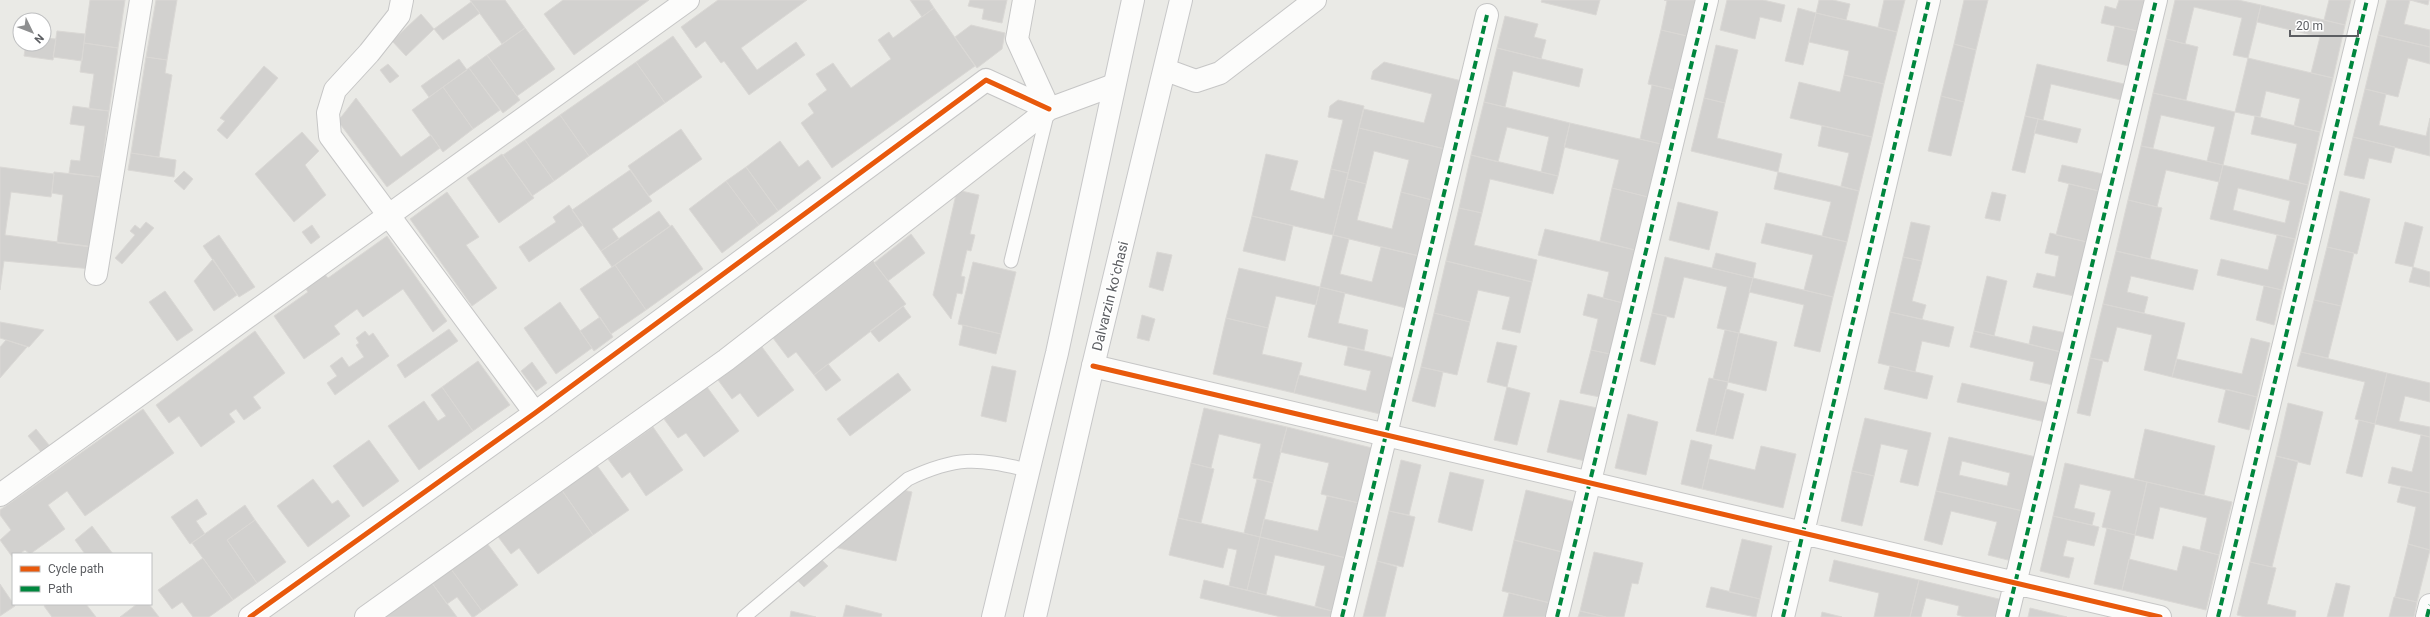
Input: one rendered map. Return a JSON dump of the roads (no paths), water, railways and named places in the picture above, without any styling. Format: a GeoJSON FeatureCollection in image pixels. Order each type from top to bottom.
{"type":"FeatureCollection","features":[{"type":"Feature","properties":{"kind":"street"},"geometry":{"type":"LineString","coordinates":[[96,274],[142,0]]}},
{"type":"Feature","properties":{"kind":"street"},"geometry":{"type":"LineString","coordinates":[[402,0],[399,15],[369,53],[336,90],[328,113],[330,136],[391,216],[535,413]]}},
{"type":"Feature","properties":{"kind":"street"},"geometry":{"type":"LineString","coordinates":[[0,495],[391,216],[688,0]]}},
{"type":"Feature","properties":{"kind":"street"},"geometry":{"type":"LineString","coordinates":[[1024,0],[1017,40],[1049,109]]}},
{"type":"Feature","properties":{"kind":"street"},"geometry":{"type":"LineString","coordinates":[[993,617],[1057,353],[1133,0]]}},
{"type":"Feature","properties":{"kind":"street","name":"Dalvarzin koʻchasi"},"geometry":{"type":"LineString","coordinates":[[1036,617],[1093,366],[1166,70],[1181,0]]}},
{"type":"Feature","properties":{"kind":"street"},"geometry":{"type":"LineString","coordinates":[[1166,70],[1196,81],[1220,74],[1315,0]]}},
{"type":"Feature","properties":{"kind":"street"},"geometry":{"type":"LineString","coordinates":[[1557,617],[1707,0]]}},
{"type":"Feature","properties":{"kind":"street"},"geometry":{"type":"LineString","coordinates":[[1783,617],[1929,0]]}},
{"type":"Feature","properties":{"kind":"street"},"geometry":{"type":"LineString","coordinates":[[2007,617],[2156,0]]}},
{"type":"Feature","properties":{"kind":"street"},"geometry":{"type":"LineString","coordinates":[[2218,617],[2367,0]]}},
{"type":"Feature","properties":{"kind":"street"},"geometry":{"type":"LineString","coordinates":[[1342,617],[1487,15]]}},
{"type":"Feature","properties":{"kind":"street"},"geometry":{"type":"LineString","coordinates":[[250,617],[535,413],[986,80],[1049,109]]}},
{"type":"Feature","properties":{"kind":"street"},"geometry":{"type":"LineString","coordinates":[[366,617],[726,360],[1049,109],[1114,85]]}},
{"type":"Feature","properties":{"kind":"street"},"geometry":{"type":"LineString","coordinates":[[1093,366],[2160,617]]}},
{"type":"Feature","properties":{"kind":"street"},"geometry":{"type":"LineString","coordinates":[[2427,617],[2430,605]]}},
{"type":"Feature","properties":{"kind":"lane"},"geometry":{"type":"LineString","coordinates":[[1011,261],[1049,109]]}},
{"type":"Feature","properties":{"kind":"lane"},"geometry":{"type":"LineString","coordinates":[[744,617],[908,480],[938,466],[969,461],[992,462],[1028,470]]}}]}
